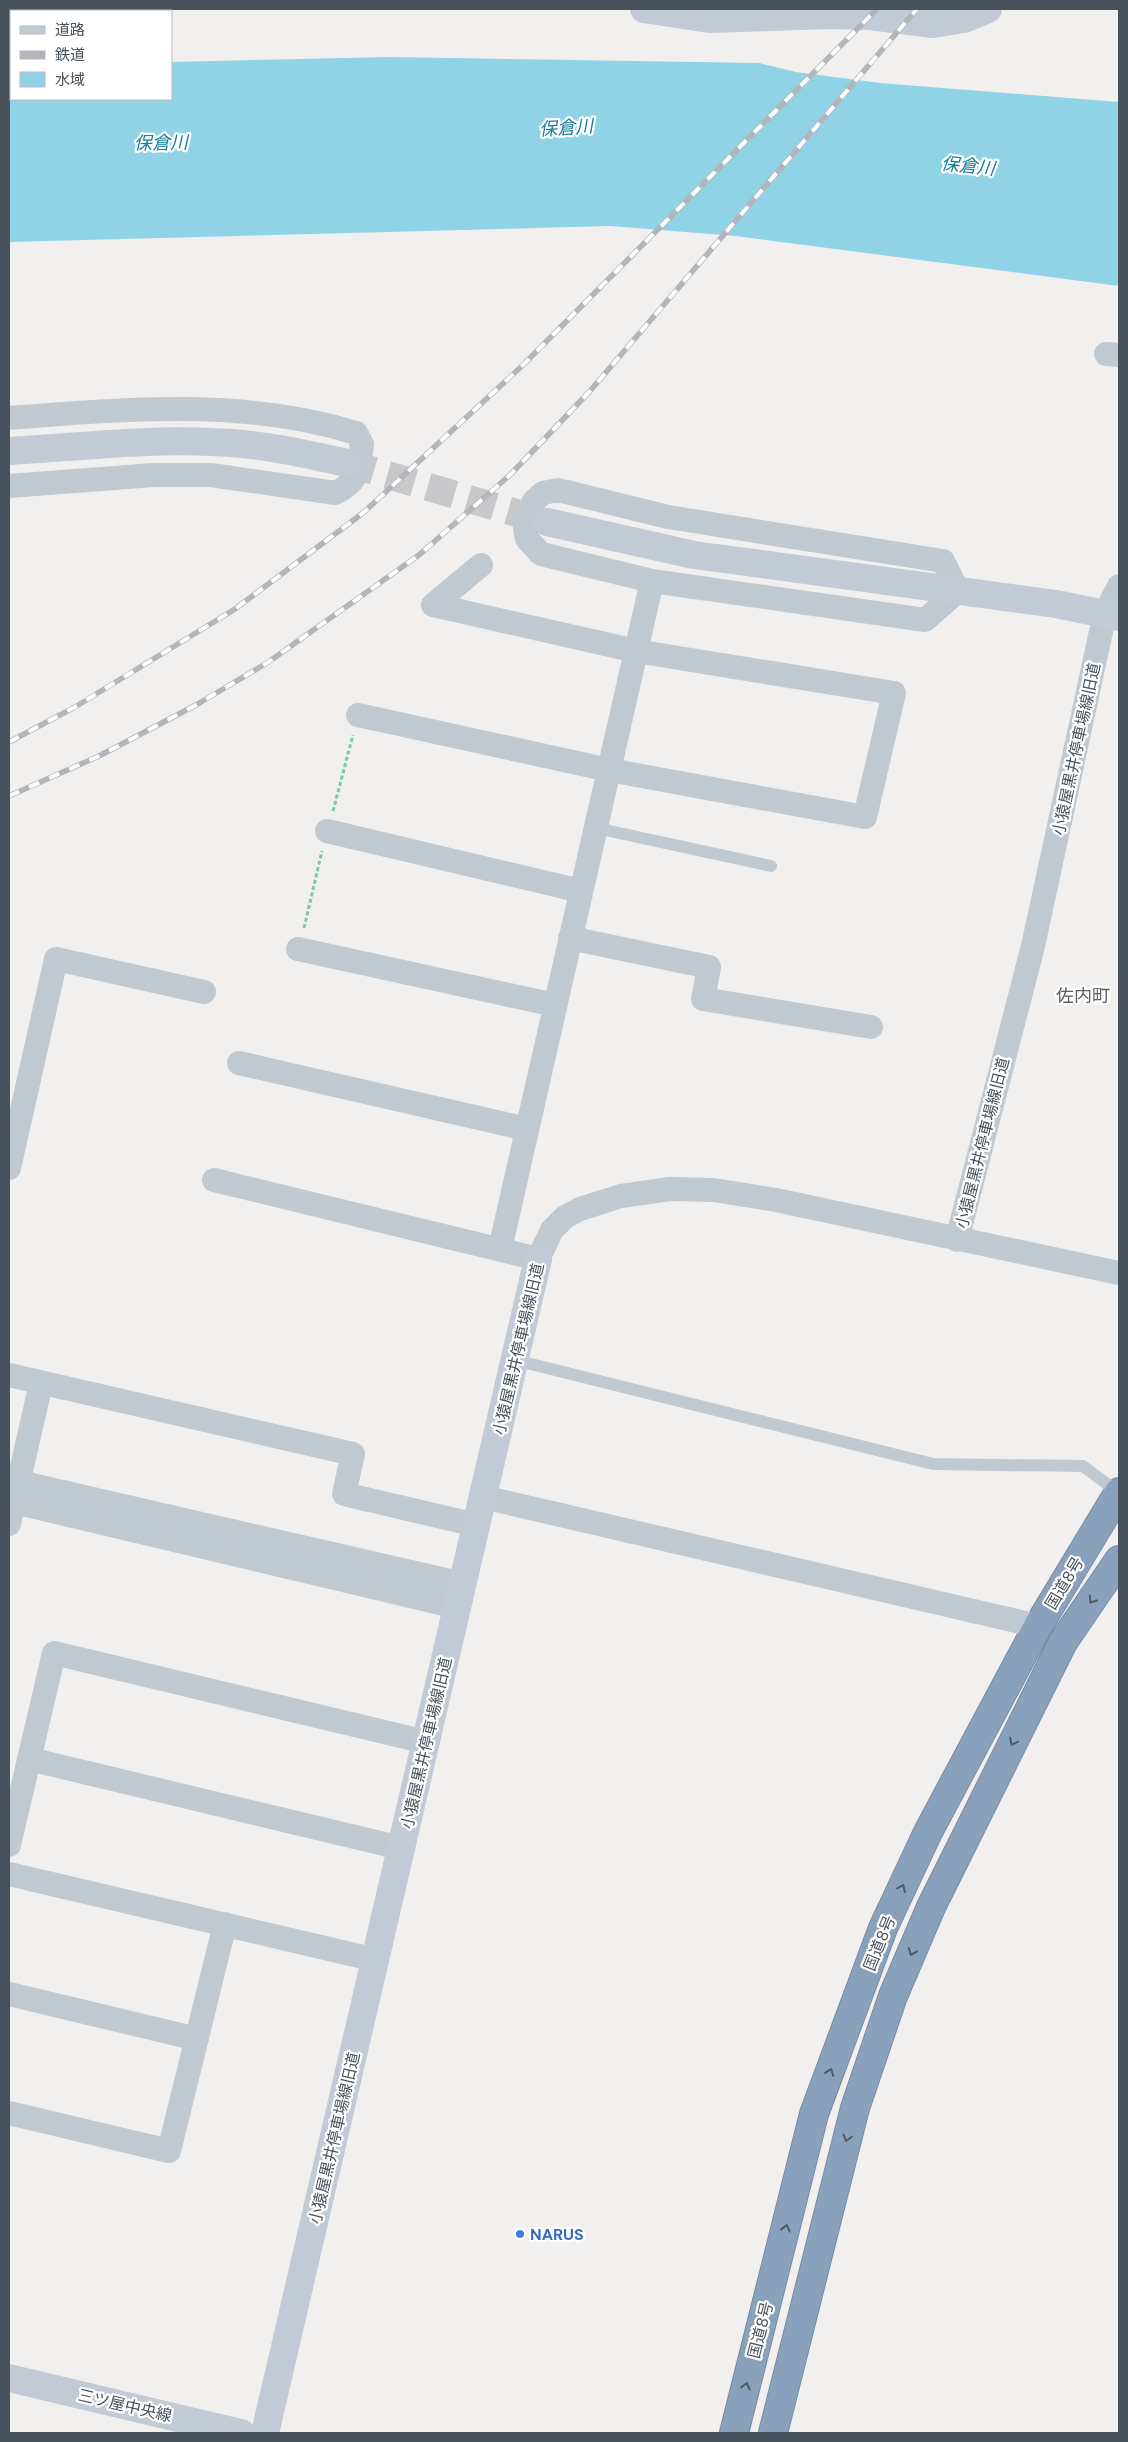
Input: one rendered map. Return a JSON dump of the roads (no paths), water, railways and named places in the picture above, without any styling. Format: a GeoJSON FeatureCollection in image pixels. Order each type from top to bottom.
{"type":"FeatureCollection","features":[{"type":"Feature","properties":{"kind":"highway","name":"国道8号"},"geometry":{"type":"LineString","coordinates":[[734,2433],[814,2114],[876,1946],[928,1832],[1038,1626],[1119,1493]]}},
{"type":"Feature","properties":{"kind":"highway","name":"国道8号"},"geometry":{"type":"LineString","coordinates":[[773,2433],[855,2108],[893,1996],[931,1908],[1063,1642],[1119,1560]]}},
{"type":"Feature","properties":{"kind":"street"},"geometry":{"type":"LineString","coordinates":[[644,9],[709,19],[831,15],[870,16],[933,24],[964,19],[988,9]]}},
{"type":"Feature","properties":{"kind":"street"},"geometry":{"type":"LineString","coordinates":[[9,418],[119,410],[232,411],[289,418],[337,427],[356,433],[362,444],[356,477],[348,487],[336,493],[285,484],[211,475],[154,474],[9,486]]}},
{"type":"Feature","properties":{"kind":"street"},"geometry":{"type":"LineString","coordinates":[[9,451],[170,442],[213,442],[290,450],[347,463]]}},
{"type":"Feature","properties":{"kind":"street"},"geometry":{"type":"LineString","coordinates":[[558,490],[668,518],[943,561],[958,591],[925,620],[652,580],[541,554],[527,539],[524,521],[534,501],[543,493],[558,490]]}},
{"type":"Feature","properties":{"kind":"street"},"geometry":{"type":"LineString","coordinates":[[547,522],[694,556],[1056,604],[1112,615]]}},
{"type":"Feature","properties":{"kind":"street"},"geometry":{"type":"LineString","coordinates":[[358,715],[609,770],[865,817],[894,693],[636,651],[433,605],[481,565]]}},
{"type":"Feature","properties":{"kind":"street"},"geometry":{"type":"LineString","coordinates":[[500,1249],[652,580]]}},
{"type":"Feature","properties":{"kind":"street","name":"小猿屋黒井停車場線旧道"},"geometry":{"type":"LineString","coordinates":[[265,2433],[538,1259],[552,1230],[573,1213],[621,1196],[670,1188],[714,1190],[776,1200],[957,1240],[1032,946],[1119,586]]}},
{"type":"Feature","properties":{"kind":"street"},"geometry":{"type":"LineString","coordinates":[[327,831],[581,891]]}},
{"type":"Feature","properties":{"kind":"street"},"geometry":{"type":"LineString","coordinates":[[570,938],[710,967],[703,999],[871,1027]]}},
{"type":"Feature","properties":{"kind":"street"},"geometry":{"type":"LineString","coordinates":[[298,949],[555,1005]]}},
{"type":"Feature","properties":{"kind":"street"},"geometry":{"type":"LineString","coordinates":[[9,1168],[56,959],[204,992]]}},
{"type":"Feature","properties":{"kind":"street"},"geometry":{"type":"LineString","coordinates":[[240,1062],[527,1128]]}},
{"type":"Feature","properties":{"kind":"street"},"geometry":{"type":"LineString","coordinates":[[214,1180],[538,1259]]}},
{"type":"Feature","properties":{"kind":"street"},"geometry":{"type":"LineString","coordinates":[[957,1240],[1119,1273]]}},
{"type":"Feature","properties":{"kind":"street"},"geometry":{"type":"LineString","coordinates":[[9,1375],[353,1454],[344,1494],[476,1525]]}},
{"type":"Feature","properties":{"kind":"street"},"geometry":{"type":"LineString","coordinates":[[41,1383],[14,1503],[460,1595]]}},
{"type":"Feature","properties":{"kind":"street"},"geometry":{"type":"LineString","coordinates":[[483,1496],[1038,1626]]}},
{"type":"Feature","properties":{"kind":"street"},"geometry":{"type":"LineString","coordinates":[[9,1845],[54,1653],[426,1742]]}},
{"type":"Feature","properties":{"kind":"street"},"geometry":{"type":"LineString","coordinates":[[29,1759],[402,1848]]}},
{"type":"Feature","properties":{"kind":"street"},"geometry":{"type":"LineString","coordinates":[[9,1874],[376,1960]]}},
{"type":"Feature","properties":{"kind":"street"},"geometry":{"type":"LineString","coordinates":[[9,2113],[169,2151],[225,1924]]}},
{"type":"Feature","properties":{"kind":"street"},"geometry":{"type":"LineString","coordinates":[[9,1994],[197,2039]]}},
{"type":"Feature","properties":{"kind":"street","name":"三ツ屋中央線"},"geometry":{"type":"LineString","coordinates":[[9,2378],[241,2433]]}},
{"type":"Feature","properties":{"kind":"lane"},"geometry":{"type":"LineString","coordinates":[[596,828],[771,866]]}},
{"type":"Feature","properties":{"kind":"lane"},"geometry":{"type":"LineString","coordinates":[[515,1360],[933,1464],[1083,1466],[1119,1493]]}},
{"type":"Feature","properties":{"kind":"water","name":"保倉川"},"geometry":{"type":"Polygon","coordinates":[[[390,57],[759,63],[796,72],[880,83],[1119,102],[1119,286],[736,236],[610,226],[9,242],[9,66],[10,100],[172,100],[172,62],[390,57]]]}},
{"type":"Feature","properties":{"kind":"tunnel"},"geometry":{"type":"LineString","coordinates":[[347,463],[547,522]]}},
{"type":"Feature","properties":{"kind":"railway"},"geometry":{"type":"LineString","coordinates":[[9,742],[75,707],[235,609],[363,513],[523,365],[877,9]]}},
{"type":"Feature","properties":{"kind":"railway"},"geometry":{"type":"LineString","coordinates":[[9,796],[99,756],[196,705],[267,663],[419,555],[511,474],[590,391],[917,9]]}},
{"type":"Feature","properties":{"kind":"place","name":"NARUS"},"geometry":{"type":"Point","coordinates":[520,2234]}},
{"type":"Feature","properties":{"kind":"district","name":"佐内町"},"geometry":{"type":"Point","coordinates":[1083,996]}}]}
